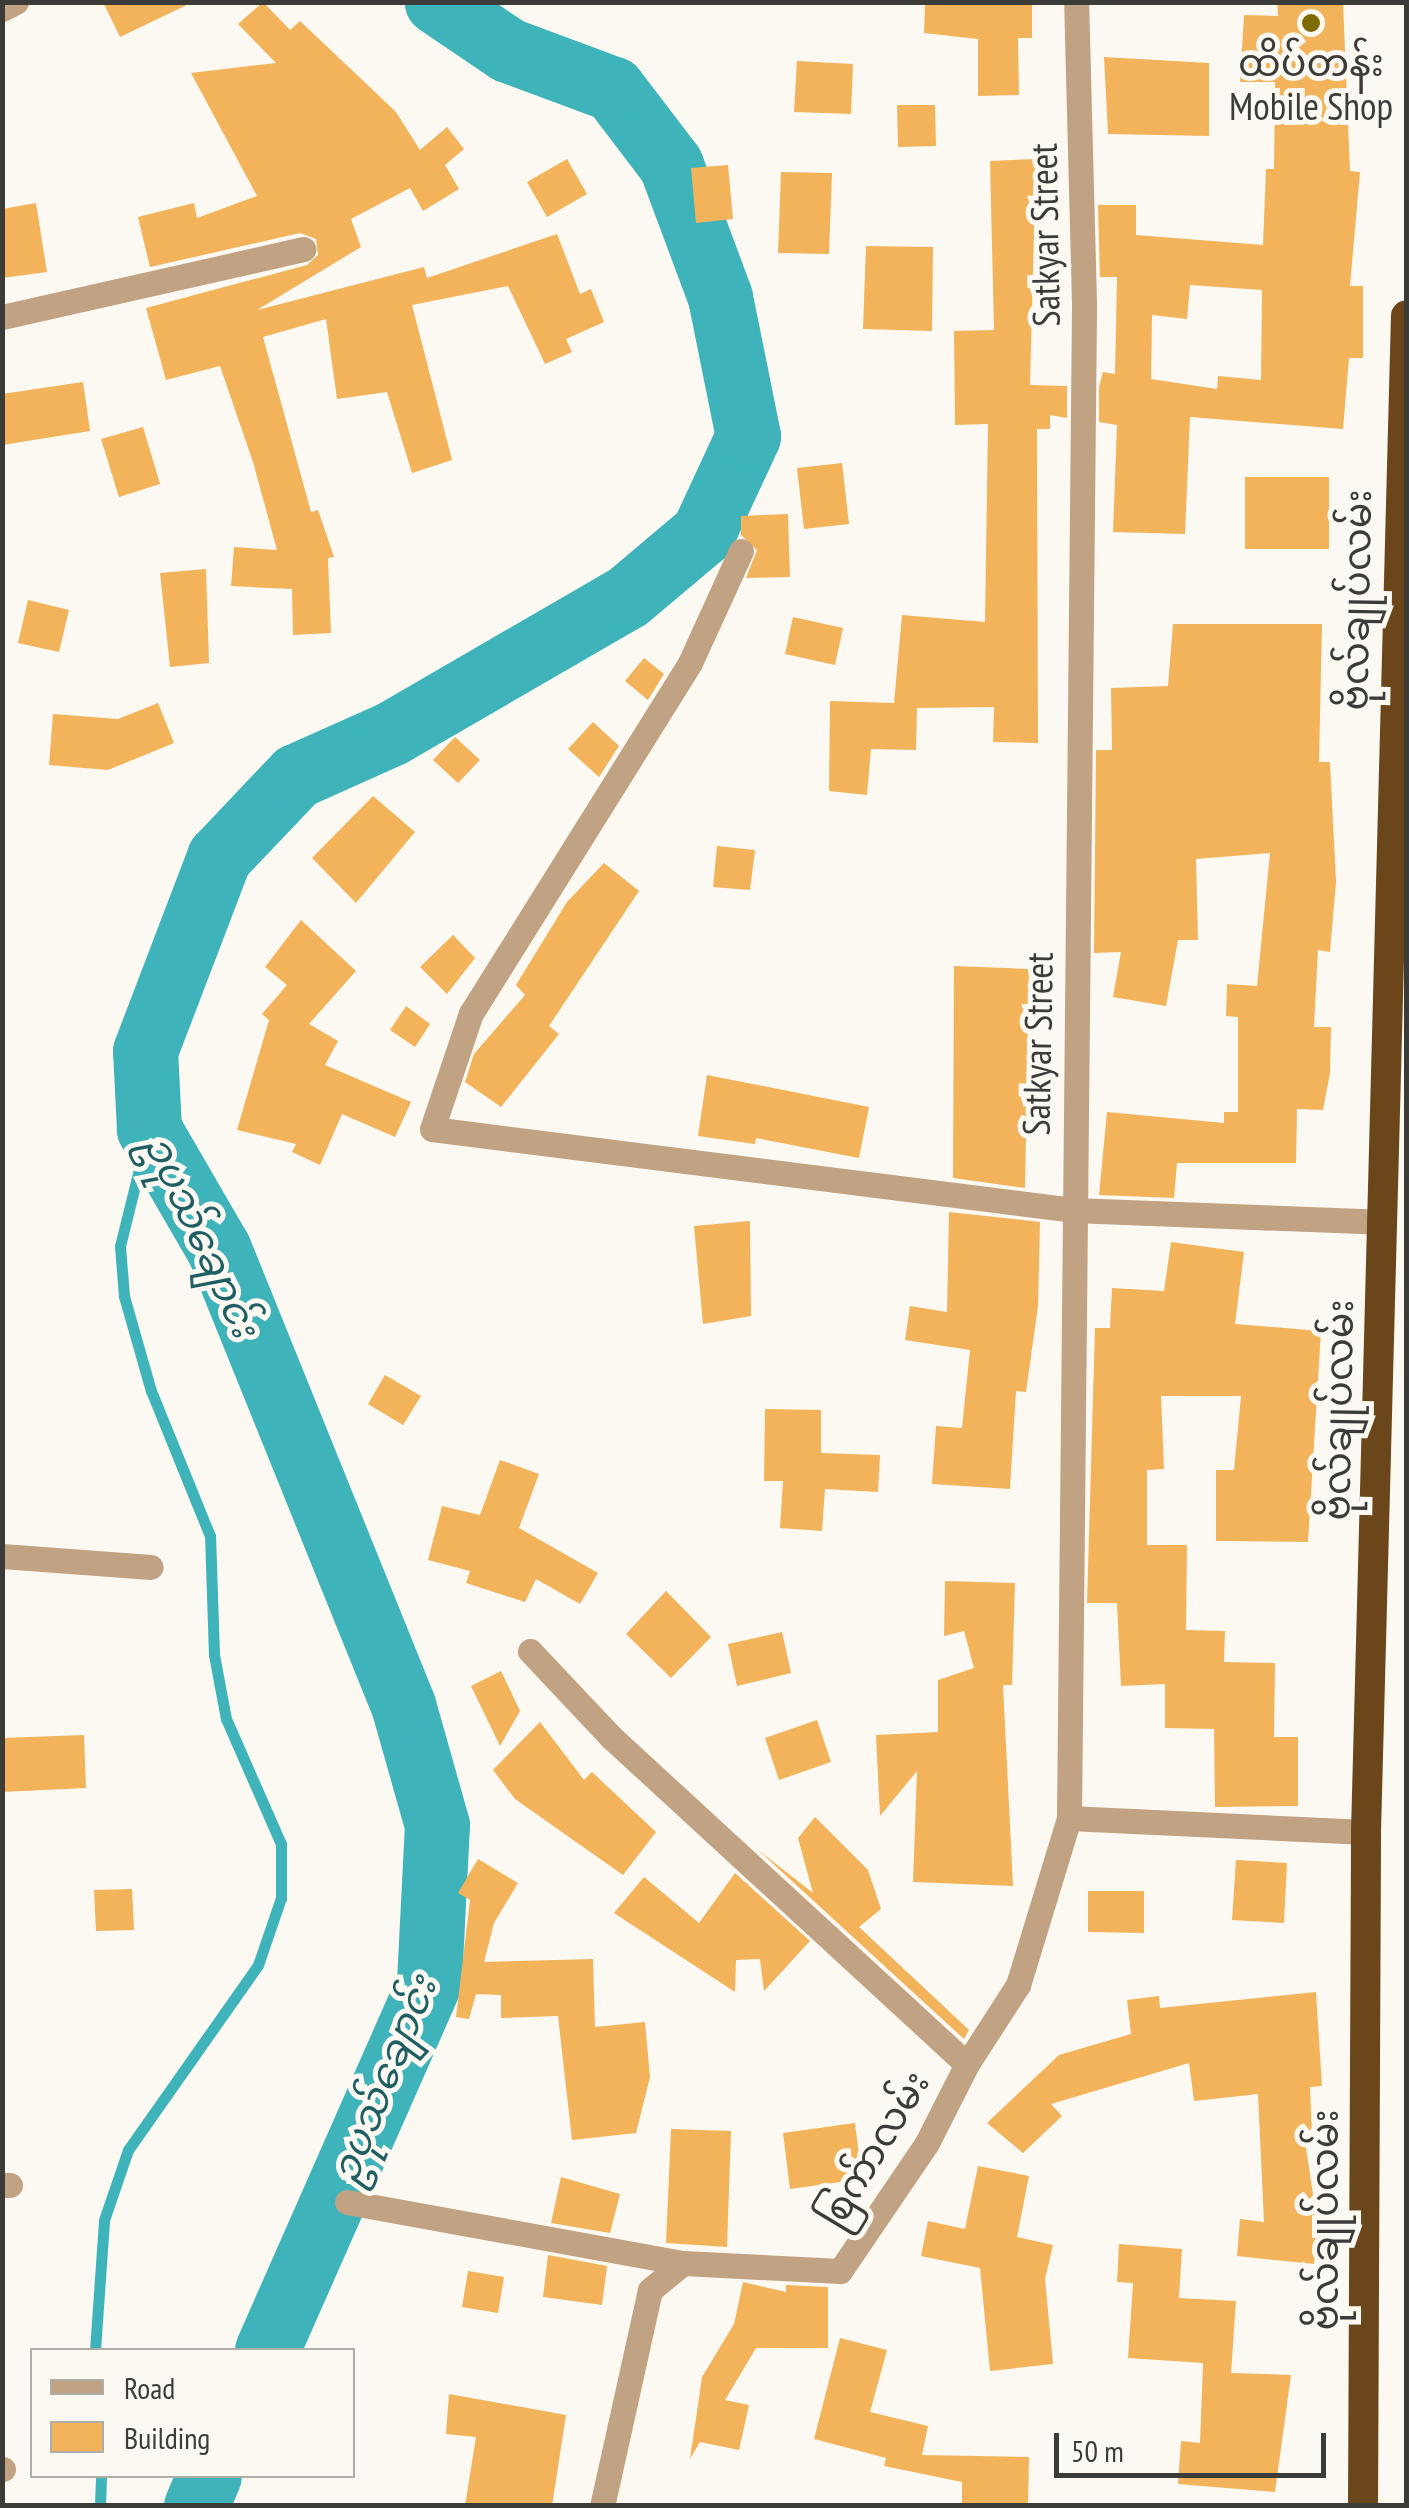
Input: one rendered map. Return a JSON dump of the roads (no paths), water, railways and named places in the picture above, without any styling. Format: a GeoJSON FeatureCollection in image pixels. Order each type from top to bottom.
{"type":"FeatureCollection","features":[{"type":"Feature","properties":{"kind":"highway","name":"ဗိုလ်ချုပ်လမ်း"},"geometry":{"type":"LineString","coordinates":[[1363,2506],[1366,1832],[1406,316]]}},
{"type":"Feature","properties":{"kind":"street"},"geometry":{"type":"LineString","coordinates":[[2,8],[16,2]]}},
{"type":"Feature","properties":{"kind":"street","name":"Satkyar Street"},"geometry":{"type":"LineString","coordinates":[[967,2064],[1018,1985],[1069,1818],[1084,303],[1076,2]]}},
{"type":"Feature","properties":{"kind":"street"},"geometry":{"type":"LineString","coordinates":[[2,317],[303,249]]}},
{"type":"Feature","properties":{"kind":"street"},"geometry":{"type":"LineString","coordinates":[[741,551],[690,663],[472,1013],[432,1129],[1073,1210],[1382,1222]]}},
{"type":"Feature","properties":{"kind":"street"},"geometry":{"type":"LineString","coordinates":[[2,1556],[151,1566]]}},
{"type":"Feature","properties":{"kind":"street","name":"စြက်ာလမ်း"},"geometry":{"type":"LineString","coordinates":[[530,1651],[611,1737],[967,2064],[927,2143],[840,2271],[683,2263]]}},
{"type":"Feature","properties":{"kind":"street"},"geometry":{"type":"LineString","coordinates":[[1069,1818],[1366,1832]]}},
{"type":"Feature","properties":{"kind":"street"},"geometry":{"type":"LineString","coordinates":[[347,2202],[683,2263]]}},
{"type":"Feature","properties":{"kind":"street"},"geometry":{"type":"LineString","coordinates":[[602,2506],[632,2343],[650,2290],[683,2263]]}},
{"type":"Feature","properties":{"kind":"waterway","name":"ဥပုသ်ချောင်း"},"geometry":{"type":"LineString","coordinates":[[268,2348],[429,1982],[437,1825],[403,1705],[218,1248],[149,1129],[145,1051],[219,857],[296,776],[392,733],[627,597],[703,533],[748,436],[720,297],[671,165],[613,89],[508,50],[437,2]]}},
{"type":"Feature","properties":{"kind":"waterway"},"geometry":{"type":"LineString","coordinates":[[95,2348],[104,2220],[128,2150],[258,1965],[281,1898],[281,1844],[226,1719],[214,1655],[210,1536],[151,1391],[124,1296],[120,1246],[149,1129]]}},
{"type":"Feature","properties":{"kind":"waterway"},"geometry":{"type":"LineString","coordinates":[[100,2506],[101,2478]]}},
{"type":"Feature","properties":{"kind":"waterway","name":"ဥပုသ်ချောင်း"},"geometry":{"type":"LineString","coordinates":[[196,2506],[208,2478]]}},
{"type":"Feature","properties":{"kind":"place","name":"ထိပ်တန်း Mobile Shop"},"geometry":{"type":"Point","coordinates":[1311,23]}}]}
